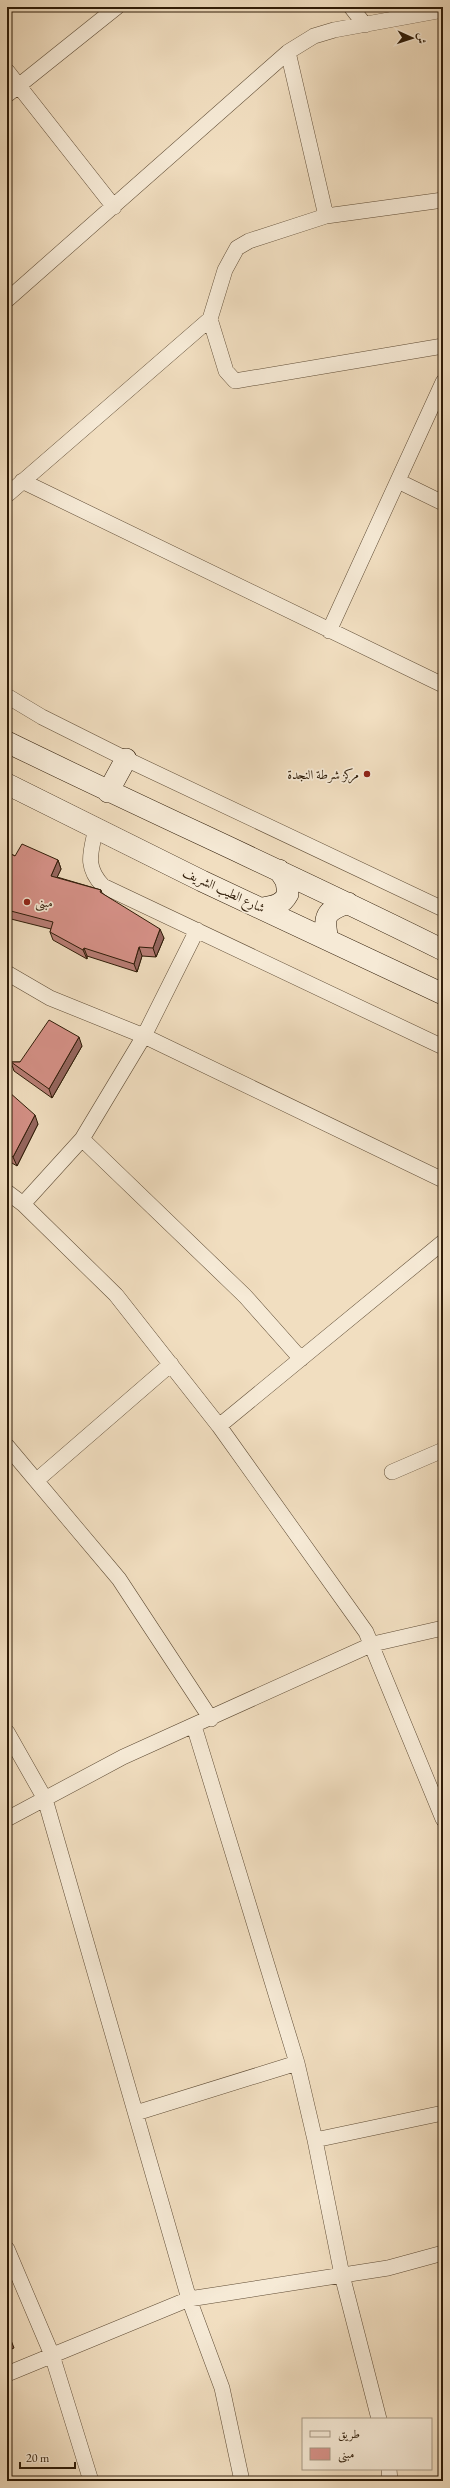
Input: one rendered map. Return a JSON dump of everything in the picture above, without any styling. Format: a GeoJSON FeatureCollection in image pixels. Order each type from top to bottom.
{"type":"FeatureCollection","features":[{"type":"Feature","properties":{"kind":"main road"},"geometry":{"type":"LineString","coordinates":[[7,742],[108,792],[279,870],[443,950]]}},
{"type":"Feature","properties":{"kind":"main road"},"geometry":{"type":"LineString","coordinates":[[108,792],[126,759]]}},
{"type":"Feature","properties":{"kind":"main road","name":"شارع الطيب الشريف"},"geometry":{"type":"LineString","coordinates":[[7,784],[202,880],[443,994]]}},
{"type":"Feature","properties":{"kind":"main road"},"geometry":{"type":"LineString","coordinates":[[263,908],[277,905],[284,901],[288,894],[286,881],[279,870]]}},
{"type":"Feature","properties":{"kind":"main road"},"geometry":{"type":"LineString","coordinates":[[328,940],[325,925],[329,911],[348,903]]}},
{"type":"Feature","properties":{"kind":"street"},"geometry":{"type":"LineString","coordinates":[[12,91],[118,7]]}},
{"type":"Feature","properties":{"kind":"street"},"geometry":{"type":"LineString","coordinates":[[351,7],[365,25]]}},
{"type":"Feature","properties":{"kind":"street"},"geometry":{"type":"LineString","coordinates":[[7,300],[288,52],[314,36],[334,30],[443,10]]}},
{"type":"Feature","properties":{"kind":"street"},"geometry":{"type":"LineString","coordinates":[[288,52],[326,216]]}},
{"type":"Feature","properties":{"kind":"street"},"geometry":{"type":"LineString","coordinates":[[7,71],[12,91],[114,207]]}},
{"type":"Feature","properties":{"kind":"street"},"geometry":{"type":"LineString","coordinates":[[7,495],[210,318],[225,270],[237,248],[249,241],[326,216],[443,200]]}},
{"type":"Feature","properties":{"kind":"street"},"geometry":{"type":"LineString","coordinates":[[210,318],[226,371],[235,381],[443,346]]}},
{"type":"Feature","properties":{"kind":"street"},"geometry":{"type":"LineString","coordinates":[[328,631],[443,382]]}},
{"type":"Feature","properties":{"kind":"street"},"geometry":{"type":"LineString","coordinates":[[22,481],[328,631],[443,685]]}},
{"type":"Feature","properties":{"kind":"street"},"geometry":{"type":"LineString","coordinates":[[398,481],[443,503]]}},
{"type":"Feature","properties":{"kind":"street"},"geometry":{"type":"LineString","coordinates":[[7,696],[42,717],[126,759],[443,909]]}},
{"type":"Feature","properties":{"kind":"street"},"geometry":{"type":"LineString","coordinates":[[96,828],[90,866],[95,877],[103,886],[443,1047]]}},
{"type":"Feature","properties":{"kind":"street"},"geometry":{"type":"LineString","coordinates":[[24,1204],[82,1139],[144,1036],[197,930]]}},
{"type":"Feature","properties":{"kind":"street"},"geometry":{"type":"LineString","coordinates":[[7,973],[50,998],[144,1036],[443,1180]]}},
{"type":"Feature","properties":{"kind":"street"},"geometry":{"type":"LineString","coordinates":[[82,1139],[245,1296],[301,1359]]}},
{"type":"Feature","properties":{"kind":"street"},"geometry":{"type":"LineString","coordinates":[[7,1192],[24,1204],[116,1295],[220,1426],[373,1644],[443,1818]]}},
{"type":"Feature","properties":{"kind":"street"},"geometry":{"type":"LineString","coordinates":[[220,1426],[443,1242]]}},
{"type":"Feature","properties":{"kind":"street"},"geometry":{"type":"LineString","coordinates":[[37,1480],[170,1364]]}},
{"type":"Feature","properties":{"kind":"street"},"geometry":{"type":"LineString","coordinates":[[7,1446],[120,1579],[211,1719]]}},
{"type":"Feature","properties":{"kind":"street"},"geometry":{"type":"LineString","coordinates":[[392,1472],[443,1450]]}},
{"type":"Feature","properties":{"kind":"street"},"geometry":{"type":"LineString","coordinates":[[7,1819],[123,1757],[211,1719],[373,1644],[443,1628]]}},
{"type":"Feature","properties":{"kind":"street"},"geometry":{"type":"LineString","coordinates":[[194,1726],[297,2063],[315,2140],[342,2275],[378,2418]]}},
{"type":"Feature","properties":{"kind":"street"},"geometry":{"type":"LineString","coordinates":[[7,1732],[46,1799],[189,2300],[222,2388],[242,2481]]}},
{"type":"Feature","properties":{"kind":"street"},"geometry":{"type":"LineString","coordinates":[[136,2113],[297,2063]]}},
{"type":"Feature","properties":{"kind":"street"},"geometry":{"type":"LineString","coordinates":[[315,2140],[443,2113]]}},
{"type":"Feature","properties":{"kind":"street"},"geometry":{"type":"LineString","coordinates":[[7,2249],[52,2355],[91,2481]]}},
{"type":"Feature","properties":{"kind":"street"},"geometry":{"type":"LineString","coordinates":[[7,2374],[189,2300],[388,2268],[443,2253]]}},
{"type":"Feature","properties":{"kind":"street"},"geometry":{"type":"LineString","coordinates":[[389,2470],[390,2481]]}},
{"type":"Feature","properties":{"kind":"building"},"geometry":{"type":"Polygon","coordinates":[[[22,844],[58,860],[51,876],[101,890],[100,892],[160,929],[153,948],[139,947],[134,964],[84,948],[83,950],[50,932],[53,922],[7,910],[7,852],[15,856],[22,844]]]}},
{"type":"Feature","properties":{"kind":"building"},"geometry":{"type":"Polygon","coordinates":[[[49,1020],[79,1037],[49,1089],[11,1062],[20,1062],[49,1020]]]}},
{"type":"Feature","properties":{"kind":"building"},"geometry":{"type":"Polygon","coordinates":[[[9,1092],[35,1115],[13,1157],[7,1153],[7,1094],[9,1092]]]}},
{"type":"Feature","properties":{"kind":"building"},"geometry":{"type":"Polygon","coordinates":[[[7,2330],[11,2340],[7,2341],[7,2330]]]}},
{"type":"Feature","properties":{"kind":"place","name":"مركز شرطة النجدة"},"geometry":{"type":"Point","coordinates":[367,774]}},
{"type":"Feature","properties":{"kind":"place","name":"مبنى"},"geometry":{"type":"Point","coordinates":[27,902]}}]}
